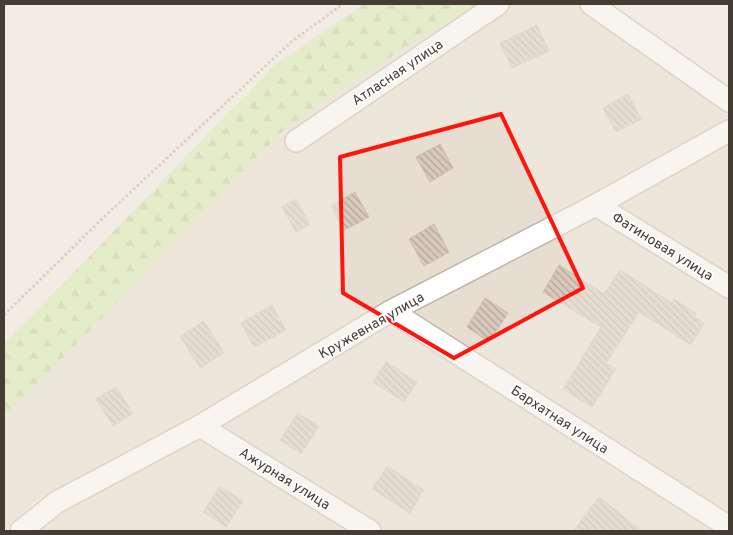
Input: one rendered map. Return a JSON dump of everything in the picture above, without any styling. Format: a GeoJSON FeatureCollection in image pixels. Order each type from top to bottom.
{"type":"FeatureCollection","features":[{"type":"Feature","properties":{"kind":"street","name":"Атласная улица"},"geometry":{"type":"LineString","coordinates":[[296,140],[498,4]]}},
{"type":"Feature","properties":{"kind":"street"},"geometry":{"type":"LineString","coordinates":[[591,4],[729,101]]}},
{"type":"Feature","properties":{"kind":"street","name":"Кружевная улица"},"geometry":{"type":"LineString","coordinates":[[21,531],[57,502],[200,426],[391,311],[596,205],[729,131]]}},
{"type":"Feature","properties":{"kind":"street","name":"Фатиновая улица"},"geometry":{"type":"LineString","coordinates":[[596,205],[729,287]]}},
{"type":"Feature","properties":{"kind":"street","name":"Бархатная улица"},"geometry":{"type":"LineString","coordinates":[[391,311],[729,527]]}},
{"type":"Feature","properties":{"kind":"street","name":"Ажурная улица"},"geometry":{"type":"LineString","coordinates":[[200,426],[370,531]]}},
{"type":"Feature","properties":{"kind":"path"},"geometry":{"type":"LineString","coordinates":[[4,315],[103,218],[291,42],[343,4]]}},
{"type":"Feature","properties":{"kind":"highlighted area"},"geometry":{"type":"Polygon","coordinates":[[[501,114],[583,288],[454,358],[343,293],[340,157],[501,114]]]}},
{"type":"Feature","properties":{"kind":"shaded area"},"geometry":{"type":"Polygon","coordinates":[[[477,4],[580,4],[729,109],[729,123],[191,419],[37,500],[4,531],[4,419],[285,129],[362,75],[477,4]]]}},
{"type":"Feature","properties":{"kind":"shaded area"},"geometry":{"type":"Polygon","coordinates":[[[729,139],[729,283],[616,206],[729,139]]]}},
{"type":"Feature","properties":{"kind":"shaded area"},"geometry":{"type":"Polygon","coordinates":[[[596,216],[729,295],[729,516],[422,324],[417,313],[423,300],[596,216]]]}},
{"type":"Feature","properties":{"kind":"shaded area"},"geometry":{"type":"Polygon","coordinates":[[[392,321],[728,531],[379,531],[218,427],[392,321]]]}},
{"type":"Feature","properties":{"kind":"shaded area"},"geometry":{"type":"Polygon","coordinates":[[[200,440],[214,443],[359,531],[33,531],[58,511],[185,443],[200,440]]]}},
{"type":"Feature","properties":{"kind":"green space"},"geometry":{"type":"Polygon","coordinates":[[[364,4],[477,4],[362,75],[285,129],[4,419],[4,344],[276,64],[364,4]]]}},
{"type":"Feature","properties":{"kind":"building"},"geometry":{"type":"Polygon","coordinates":[[[537,25],[549,51],[512,68],[500,43],[537,25]]]}},
{"type":"Feature","properties":{"kind":"building"},"geometry":{"type":"Polygon","coordinates":[[[628,94],[641,119],[616,132],[603,108],[628,94]]]}},
{"type":"Feature","properties":{"kind":"building"},"geometry":{"type":"Polygon","coordinates":[[[440,144],[453,168],[430,182],[416,157],[440,144]]]}},
{"type":"Feature","properties":{"kind":"building"},"geometry":{"type":"Polygon","coordinates":[[[355,192],[369,217],[344,230],[331,206],[355,192]]]}},
{"type":"Feature","properties":{"kind":"building"},"geometry":{"type":"Polygon","coordinates":[[[296,199],[310,224],[296,232],[282,207],[296,199]]]}},
{"type":"Feature","properties":{"kind":"building"},"geometry":{"type":"Polygon","coordinates":[[[434,224],[449,252],[424,266],[409,239],[434,224]]]}},
{"type":"Feature","properties":{"kind":"building"},"geometry":{"type":"Polygon","coordinates":[[[559,265],[604,294],[620,270],[672,303],[674,299],[697,314],[694,317],[704,323],[691,345],[639,312],[606,363],[616,369],[592,407],[563,389],[601,327],[543,292],[559,265]]]}},
{"type":"Feature","properties":{"kind":"building"},"geometry":{"type":"Polygon","coordinates":[[[485,298],[508,313],[489,342],[467,327],[485,298]]]}},
{"type":"Feature","properties":{"kind":"building"},"geometry":{"type":"Polygon","coordinates":[[[272,305],[286,330],[254,347],[241,323],[272,305]]]}},
{"type":"Feature","properties":{"kind":"building"},"geometry":{"type":"Polygon","coordinates":[[[204,321],[224,353],[200,368],[180,336],[204,321]]]}},
{"type":"Feature","properties":{"kind":"building"},"geometry":{"type":"Polygon","coordinates":[[[386,362],[417,382],[404,402],[373,382],[386,362]]]}},
{"type":"Feature","properties":{"kind":"building"},"geometry":{"type":"Polygon","coordinates":[[[116,387],[133,413],[113,426],[96,399],[116,387]]]}},
{"type":"Feature","properties":{"kind":"building"},"geometry":{"type":"Polygon","coordinates":[[[298,413],[319,426],[301,454],[280,440],[298,413]]]}},
{"type":"Feature","properties":{"kind":"building"},"geometry":{"type":"Polygon","coordinates":[[[387,466],[424,490],[410,513],[372,489],[387,466]]]}},
{"type":"Feature","properties":{"kind":"building"},"geometry":{"type":"Polygon","coordinates":[[[220,486],[243,501],[226,527],[203,512],[220,486]]]}},
{"type":"Feature","properties":{"kind":"building"},"geometry":{"type":"Polygon","coordinates":[[[599,497],[642,531],[573,531],[599,497]]]}}]}
